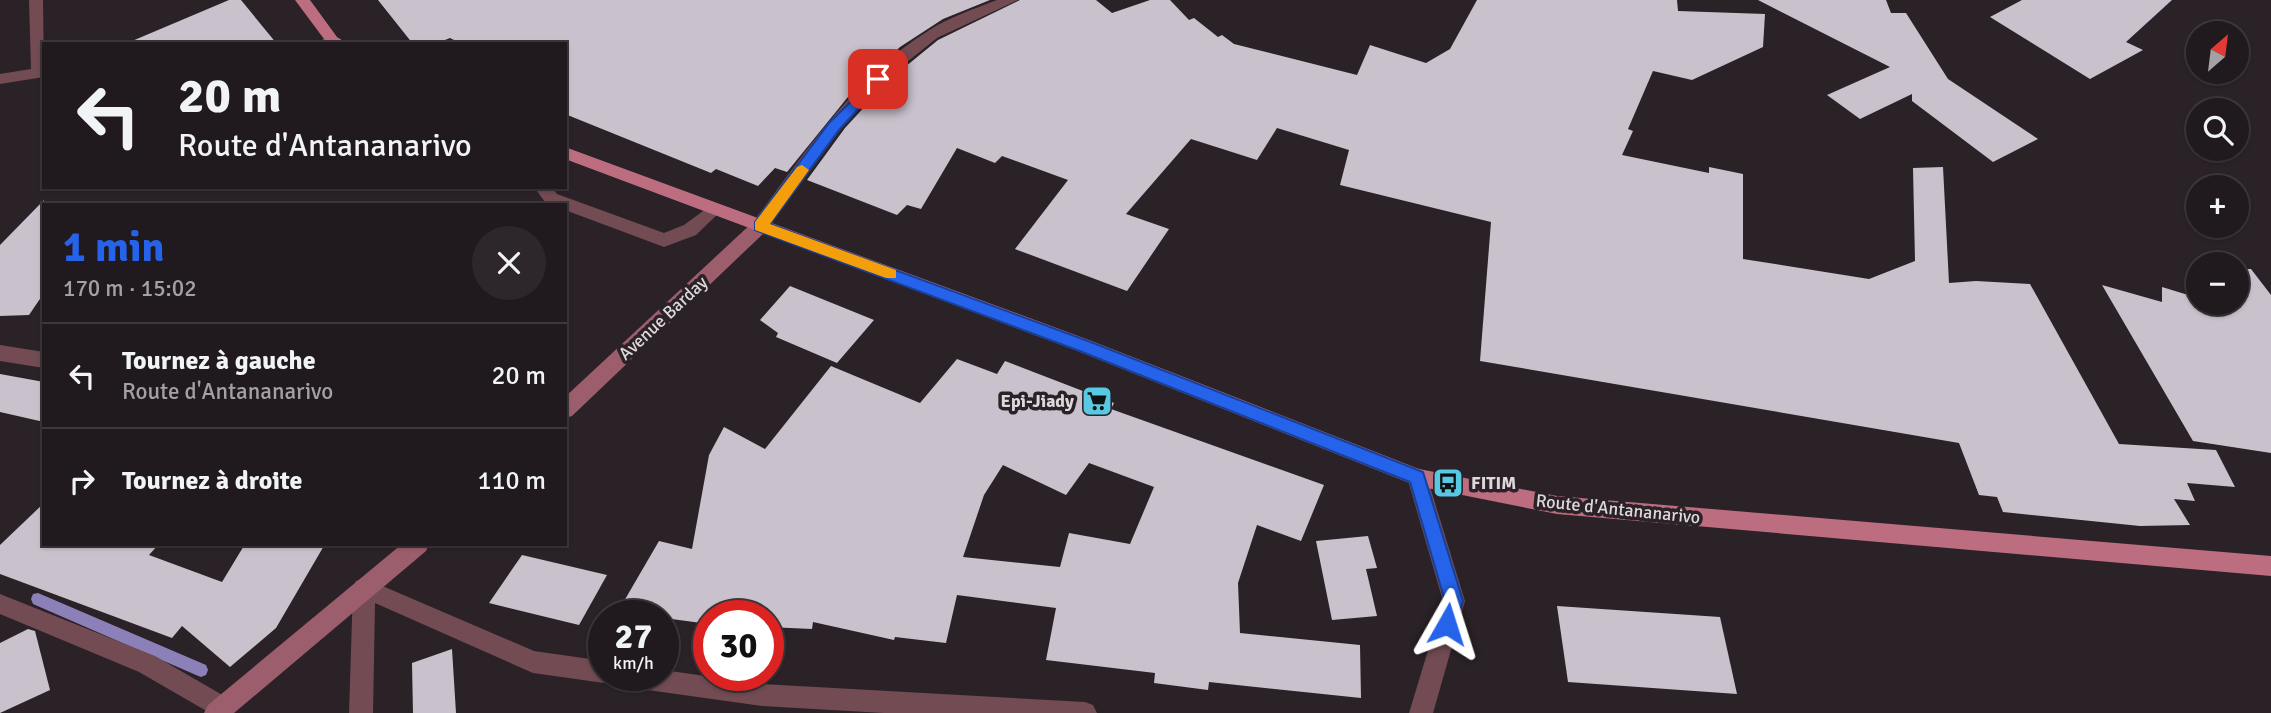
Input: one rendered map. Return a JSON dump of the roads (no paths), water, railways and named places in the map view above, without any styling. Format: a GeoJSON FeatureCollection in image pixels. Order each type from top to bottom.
{"type":"FeatureCollection","features":[{"type":"Feature","properties":{"kind":"main road"},"geometry":{"type":"LineString","coordinates":[[302,0],[331,42]]}},
{"type":"Feature","properties":{"kind":"main road","name":"Route d'Antananarivo"},"geometry":{"type":"LineString","coordinates":[[567,154],[1082,345],[1417,477],[1557,505],[2271,566]]}},
{"type":"Feature","properties":{"kind":"main road","name":"Avenue Barday"},"geometry":{"type":"LineString","coordinates":[[567,408],[760,226]]}},
{"type":"Feature","properties":{"kind":"main road"},"geometry":{"type":"LineString","coordinates":[[219,710],[416,546]]}},
{"type":"Feature","properties":{"kind":"street"},"geometry":{"type":"LineString","coordinates":[[0,79],[41,72],[36,0]]}},
{"type":"Feature","properties":{"kind":"street"},"geometry":{"type":"LineString","coordinates":[[760,226],[834,127],[893,63],[933,34],[1011,0]]}},
{"type":"Feature","properties":{"kind":"street"},"geometry":{"type":"LineString","coordinates":[[544,189],[551,198],[564,203]]}},
{"type":"Feature","properties":{"kind":"street"},"geometry":{"type":"LineString","coordinates":[[567,204],[664,240],[690,230],[714,209]]}},
{"type":"Feature","properties":{"kind":"street"},"geometry":{"type":"LineString","coordinates":[[0,353],[42,360]]}},
{"type":"Feature","properties":{"kind":"street"},"geometry":{"type":"LineString","coordinates":[[1417,477],[1454,601],[1421,713]]}},
{"type":"Feature","properties":{"kind":"street"},"geometry":{"type":"LineString","coordinates":[[361,713],[364,588],[533,662],[588,670]]}},
{"type":"Feature","properties":{"kind":"street"},"geometry":{"type":"LineString","coordinates":[[0,604],[146,664],[219,710]]}},
{"type":"Feature","properties":{"kind":"street"},"geometry":{"type":"LineString","coordinates":[[679,683],[762,695],[1085,713]]}},
{"type":"Feature","properties":{"kind":"waterway"},"geometry":{"type":"LineString","coordinates":[[38,599],[201,670]]}},
{"type":"Feature","properties":{"kind":"place","name":"Epi-Jiady"},"geometry":{"type":"Point","coordinates":[1097,401]}},
{"type":"Feature","properties":{"kind":"place","name":"FITIM"},"geometry":{"type":"Point","coordinates":[1448,483]}}]}
